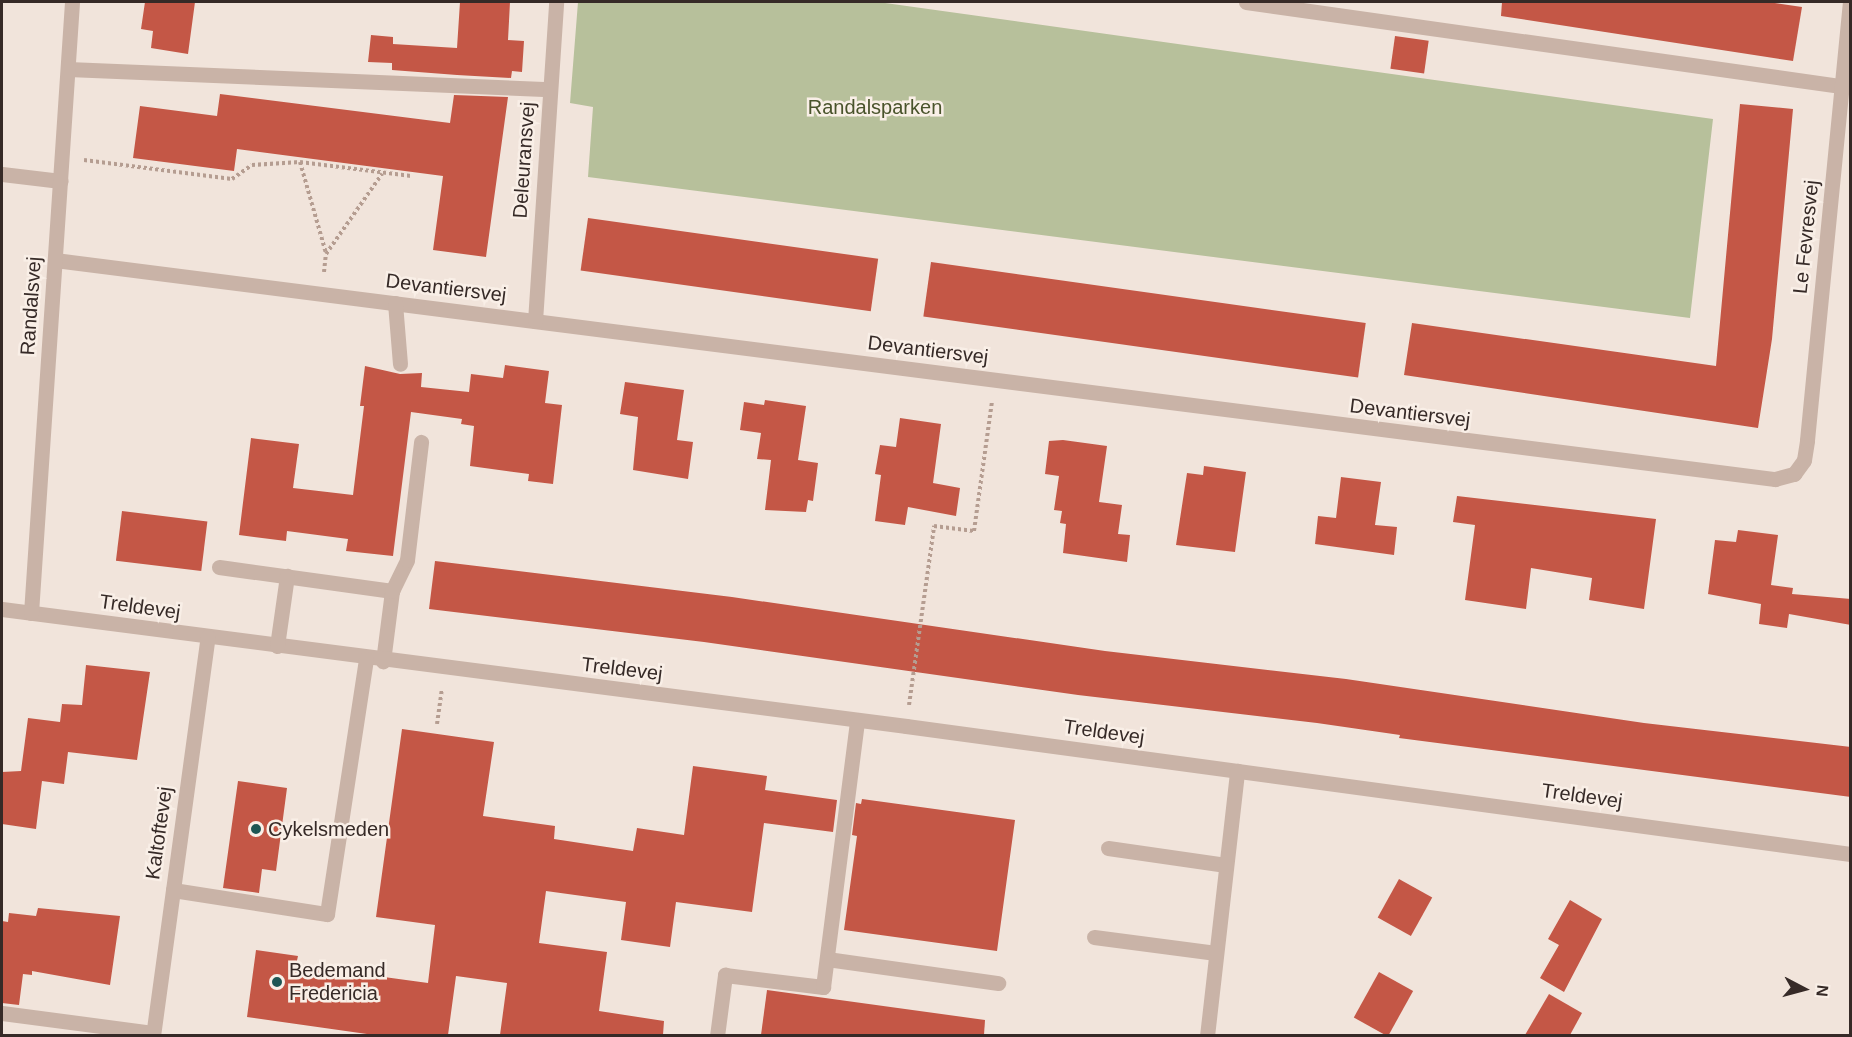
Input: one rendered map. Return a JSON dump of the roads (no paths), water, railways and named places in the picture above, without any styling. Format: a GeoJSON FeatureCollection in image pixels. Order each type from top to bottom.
{"type":"FeatureCollection","features":[{"type":"Feature","properties":{"kind":"street","name":"Randalsvej"},"geometry":{"type":"LineString","coordinates":[[31,613],[72,2]]}},
{"type":"Feature","properties":{"kind":"street","name":"Deleuransvej"},"geometry":{"type":"LineString","coordinates":[[535,321],[556,2]]}},
{"type":"Feature","properties":{"kind":"street"},"geometry":{"type":"LineString","coordinates":[[1246,2],[1841,86]]}},
{"type":"Feature","properties":{"kind":"street","name":"Le Fevresvej"},"geometry":{"type":"LineString","coordinates":[[1794,474],[1804,460],[1807,441],[1850,2]]}},
{"type":"Feature","properties":{"kind":"street"},"geometry":{"type":"LineString","coordinates":[[68,69],[550,89]]}},
{"type":"Feature","properties":{"kind":"street"},"geometry":{"type":"LineString","coordinates":[[2,174],[61,181]]}},
{"type":"Feature","properties":{"kind":"street","name":"Devantiersvej"},"geometry":{"type":"LineString","coordinates":[[55,260],[1758,479],[1794,474]]}},
{"type":"Feature","properties":{"kind":"street"},"geometry":{"type":"LineString","coordinates":[[395,303],[400,364]]}},
{"type":"Feature","properties":{"kind":"street"},"geometry":{"type":"LineString","coordinates":[[383,661],[392,591],[407,560],[421,442]]}},
{"type":"Feature","properties":{"kind":"street"},"geometry":{"type":"LineString","coordinates":[[219,567],[392,591]]}},
{"type":"Feature","properties":{"kind":"street"},"geometry":{"type":"LineString","coordinates":[[277,646],[287,576]]}},
{"type":"Feature","properties":{"kind":"street","name":"Treldevej"},"geometry":{"type":"LineString","coordinates":[[2,609],[366,659],[906,726],[1851,854]]}},
{"type":"Feature","properties":{"kind":"street","name":"Kaltoftevej"},"geometry":{"type":"LineString","coordinates":[[153,1034],[208,637]]}},
{"type":"Feature","properties":{"kind":"street"},"geometry":{"type":"LineString","coordinates":[[173,890],[327,914],[366,659]]}},
{"type":"Feature","properties":{"kind":"street"},"geometry":{"type":"LineString","coordinates":[[717,1035],[725,975],[823,987],[857,720]]}},
{"type":"Feature","properties":{"kind":"street"},"geometry":{"type":"LineString","coordinates":[[1207,1035],[1237,771]]}},
{"type":"Feature","properties":{"kind":"street"},"geometry":{"type":"LineString","coordinates":[[1108,848],[1226,865]]}},
{"type":"Feature","properties":{"kind":"street"},"geometry":{"type":"LineString","coordinates":[[1094,937],[1216,953]]}},
{"type":"Feature","properties":{"kind":"street"},"geometry":{"type":"LineString","coordinates":[[827,959],[998,983]]}},
{"type":"Feature","properties":{"kind":"street"},"geometry":{"type":"LineString","coordinates":[[2,1013],[63,1028],[153,1034]]}},
{"type":"Feature","properties":{"kind":"place","name":"Cykelsmeden"},"geometry":{"type":"Point","coordinates":[256,829]}},
{"type":"Feature","properties":{"kind":"place","name":"Bedemand Fredericia"},"geometry":{"type":"Point","coordinates":[277,982]}},
{"type":"Feature","properties":{"kind":"park label","name":"Randalsparken"},"geometry":{"type":"Point","coordinates":[875,107]}}]}
